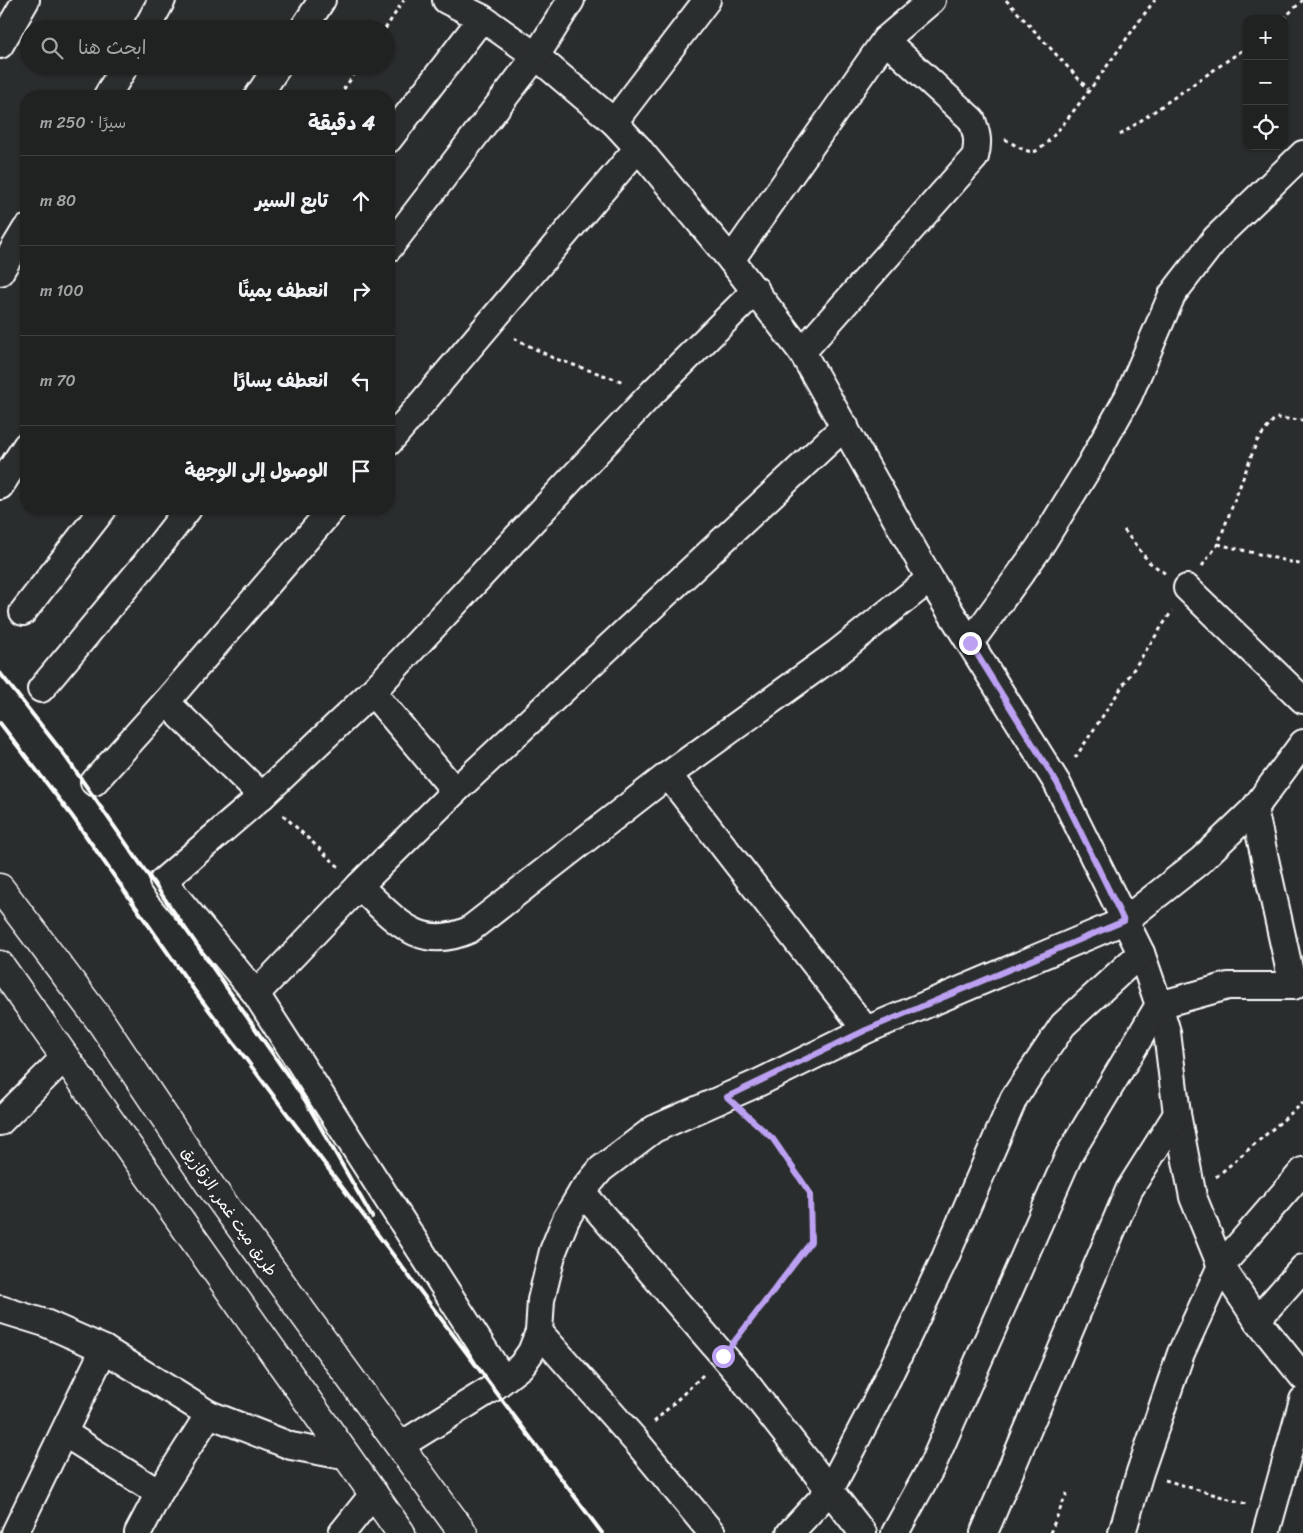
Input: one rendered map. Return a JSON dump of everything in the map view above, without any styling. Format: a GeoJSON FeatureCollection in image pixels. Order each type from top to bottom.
{"type":"FeatureCollection","features":[{"type":"Feature","properties":{"kind":"highway","name":"طريق ميت غمر, الزقازيق"},"geometry":{"type":"LineString","coordinates":[[0,888],[101,1022],[212,1188],[464,1533]]}},
{"type":"Feature","properties":{"kind":"highway"},"geometry":{"type":"LineString","coordinates":[[0,965],[344,1456],[374,1493],[401,1533]]}},
{"type":"Feature","properties":{"kind":"street"},"geometry":{"type":"LineString","coordinates":[[0,45],[26,0]]}},
{"type":"Feature","properties":{"kind":"street"},"geometry":{"type":"LineString","coordinates":[[151,20],[162,0]]}},
{"type":"Feature","properties":{"kind":"street"},"geometry":{"type":"LineString","coordinates":[[309,20],[322,0]]}},
{"type":"Feature","properties":{"kind":"street"},"geometry":{"type":"LineString","coordinates":[[446,0],[482,18],[536,56],[614,122],[638,148],[756,290],[802,352],[846,426],[930,579],[1057,783],[1141,954],[1167,1032],[1177,1114],[1193,1197],[1222,1266],[1257,1320],[1303,1377]]}},
{"type":"Feature","properties":{"kind":"street"},"geometry":{"type":"LineString","coordinates":[[395,240],[536,56],[571,0]]}},
{"type":"Feature","properties":{"kind":"street"},"geometry":{"type":"LineString","coordinates":[[614,122],[707,0]]}},
{"type":"Feature","properties":{"kind":"street"},"geometry":{"type":"LineString","coordinates":[[731,260],[885,40],[932,0]]}},
{"type":"Feature","properties":{"kind":"street"},"geometry":{"type":"LineString","coordinates":[[395,130],[482,18]]}},
{"type":"Feature","properties":{"kind":"street"},"geometry":{"type":"LineString","coordinates":[[802,352],[974,157],[978,144],[977,133],[972,120],[885,40]]}},
{"type":"Feature","properties":{"kind":"street"},"geometry":{"type":"LineString","coordinates":[[111,90],[120,75]]}},
{"type":"Feature","properties":{"kind":"street"},"geometry":{"type":"LineString","coordinates":[[262,90],[272,75]]}},
{"type":"Feature","properties":{"kind":"street"},"geometry":{"type":"LineString","coordinates":[[395,435],[638,148]]}},
{"type":"Feature","properties":{"kind":"street"},"geometry":{"type":"LineString","coordinates":[[970,643],[1039,548],[1090,465],[1128,397],[1172,295],[1216,238],[1303,154]]}},
{"type":"Feature","properties":{"kind":"street"},"geometry":{"type":"LineString","coordinates":[[0,272],[20,239]]}},
{"type":"Feature","properties":{"kind":"street"},"geometry":{"type":"LineString","coordinates":[[503,1379],[256,994],[163,881],[262,796],[372,692],[653,392],[756,290]]}},
{"type":"Feature","properties":{"kind":"street"},"geometry":{"type":"LineString","coordinates":[[256,994],[359,886],[455,791],[846,426]]}},
{"type":"Feature","properties":{"kind":"street"},"geometry":{"type":"LineString","coordinates":[[0,486],[20,455]]}},
{"type":"Feature","properties":{"kind":"street"},"geometry":{"type":"LineString","coordinates":[[23,612],[98,515]]}},
{"type":"Feature","properties":{"kind":"street"},"geometry":{"type":"LineString","coordinates":[[41,689],[183,515]]}},
{"type":"Feature","properties":{"kind":"street"},"geometry":{"type":"LineString","coordinates":[[94,782],[166,702],[327,515]]}},
{"type":"Feature","properties":{"kind":"street"},"geometry":{"type":"LineString","coordinates":[[359,886],[407,930],[430,938],[452,938],[469,930],[668,775],[837,653],[930,579]]}},
{"type":"Feature","properties":{"kind":"street"},"geometry":{"type":"LineString","coordinates":[[1187,588],[1303,700]]}},
{"type":"Feature","properties":{"kind":"street"},"geometry":{"type":"LineString","coordinates":[[372,692],[455,791]]}},
{"type":"Feature","properties":{"kind":"street"},"geometry":{"type":"LineString","coordinates":[[166,702],[262,796]]}},
{"type":"Feature","properties":{"kind":"street"},"geometry":{"type":"LineString","coordinates":[[401,1445],[521,1366],[531,1352],[539,1332],[541,1300],[553,1250],[566,1219],[582,1192],[601,1169],[654,1129],[727,1097],[866,1030],[1124,921],[1201,860],[1254,809],[1303,743]]}},
{"type":"Feature","properties":{"kind":"street"},"geometry":{"type":"LineString","coordinates":[[668,775],[866,1030]]}},
{"type":"Feature","properties":{"kind":"street"},"geometry":{"type":"LineString","coordinates":[[894,1533],[932,1466],[1069,1156],[1158,1005],[1228,986],[1298,984],[1254,809]]}},
{"type":"Feature","properties":{"kind":"street"},"geometry":{"type":"LineString","coordinates":[[790,1533],[830,1490],[882,1390],[946,1258],[1014,1098],[1063,1025],[1141,954]]}},
{"type":"Feature","properties":{"kind":"street"},"geometry":{"type":"LineString","coordinates":[[0,1122],[65,1057]]}},
{"type":"Feature","properties":{"kind":"street"},"geometry":{"type":"LineString","coordinates":[[984,1533],[1128,1190],[1177,1114]]}},
{"type":"Feature","properties":{"kind":"street"},"geometry":{"type":"LineString","coordinates":[[1122,1533],[1140,1472],[1182,1353],[1222,1266],[1303,1171]]}},
{"type":"Feature","properties":{"kind":"street"},"geometry":{"type":"LineString","coordinates":[[582,1192],[723,1356],[863,1533]]}},
{"type":"Feature","properties":{"kind":"street"},"geometry":{"type":"LineString","coordinates":[[1257,1320],[1303,1268]]}},
{"type":"Feature","properties":{"kind":"street"},"geometry":{"type":"LineString","coordinates":[[0,1309],[45,1323],[104,1349],[209,1414],[291,1446],[344,1456]]}},
{"type":"Feature","properties":{"kind":"street"},"geometry":{"type":"LineString","coordinates":[[539,1332],[635,1440],[712,1533]]}},
{"type":"Feature","properties":{"kind":"street"},"geometry":{"type":"LineString","coordinates":[[15,1533],[104,1349]]}},
{"type":"Feature","properties":{"kind":"street"},"geometry":{"type":"LineString","coordinates":[[1268,1522],[1303,1400]]}},
{"type":"Feature","properties":{"kind":"street"},"geometry":{"type":"LineString","coordinates":[[138,1533],[159,1493],[209,1414]]}},
{"type":"Feature","properties":{"kind":"street"},"geometry":{"type":"LineString","coordinates":[[64,1433],[159,1493]]}},
{"type":"Feature","properties":{"kind":"street"},"geometry":{"type":"LineString","coordinates":[[342,1533],[374,1493]]}},
{"type":"Feature","properties":{"kind":"path"},"geometry":{"type":"LineString","coordinates":[[391,20],[404,0]]}},
{"type":"Feature","properties":{"kind":"path"},"geometry":{"type":"LineString","coordinates":[[1006,0],[1088,90]]}},
{"type":"Feature","properties":{"kind":"path"},"geometry":{"type":"LineString","coordinates":[[972,120],[1028,152],[1038,151],[1059,131],[1154,0]]}},
{"type":"Feature","properties":{"kind":"path"},"geometry":{"type":"LineString","coordinates":[[1288,15],[1303,0]]}},
{"type":"Feature","properties":{"kind":"path"},"geometry":{"type":"LineString","coordinates":[[1120,135],[1243,50]]}},
{"type":"Feature","properties":{"kind":"path"},"geometry":{"type":"LineString","coordinates":[[343,90],[354,75]]}},
{"type":"Feature","properties":{"kind":"path"},"geometry":{"type":"LineString","coordinates":[[489,325],[553,358],[653,392]]}},
{"type":"Feature","properties":{"kind":"path"},"geometry":{"type":"LineString","coordinates":[[1303,420],[1275,418],[1257,441],[1218,544],[1303,565]]}},
{"type":"Feature","properties":{"kind":"path"},"geometry":{"type":"LineString","coordinates":[[1057,783],[1109,709],[1187,588],[1149,562],[1124,530]]}},
{"type":"Feature","properties":{"kind":"path"},"geometry":{"type":"LineString","coordinates":[[262,796],[359,886]]}},
{"type":"Feature","properties":{"kind":"path"},"geometry":{"type":"LineString","coordinates":[[635,1440],[723,1356],[811,1242],[810,1193],[773,1139],[727,1097]]}},
{"type":"Feature","properties":{"kind":"path"},"geometry":{"type":"LineString","coordinates":[[1193,1197],[1303,1103]]}},
{"type":"Feature","properties":{"kind":"path"},"geometry":{"type":"LineString","coordinates":[[1140,1472],[1268,1522]]}},
{"type":"Feature","properties":{"kind":"path"},"geometry":{"type":"LineString","coordinates":[[1050,1533],[1067,1493]]}},
{"type":"Feature","properties":{"kind":"railway"},"geometry":{"type":"LineString","coordinates":[[0,673],[63,753],[305,1100],[372,1217]]}},
{"type":"Feature","properties":{"kind":"railway"},"geometry":{"type":"LineString","coordinates":[[0,723],[72,816],[194,990],[602,1533]]}},
{"type":"Feature","properties":{"kind":"route"},"geometry":{"type":"LineString","coordinates":[[723,1356],[811,1242],[810,1193],[773,1139],[727,1097],[758,1084],[866,1030],[1124,921],[1057,783],[970,643]]}}]}
